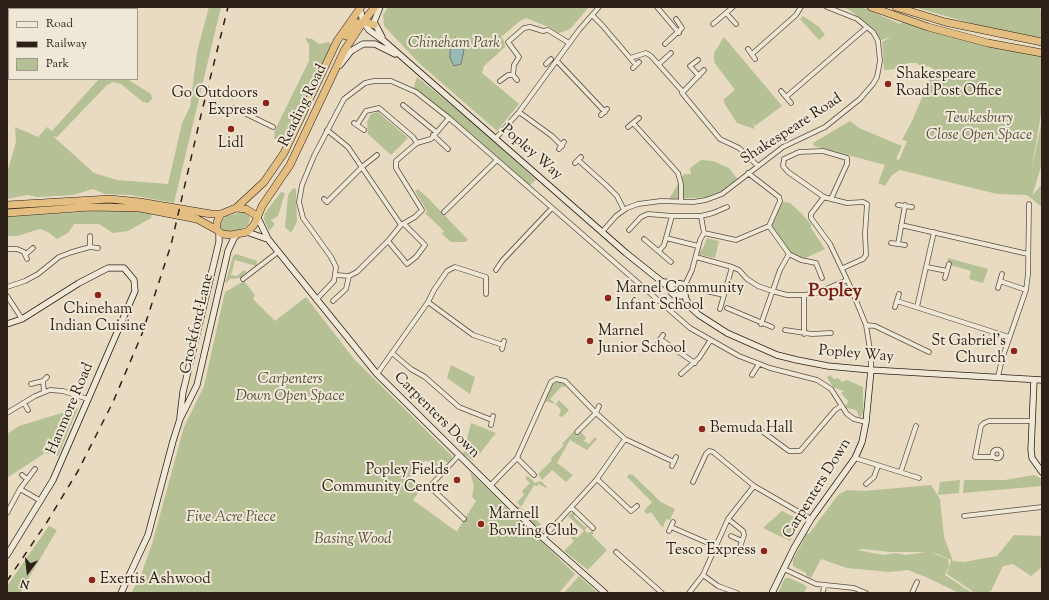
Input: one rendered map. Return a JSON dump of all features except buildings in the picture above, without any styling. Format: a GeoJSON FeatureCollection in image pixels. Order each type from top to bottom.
{"type":"FeatureCollection","features":[{"type":"Feature","properties":{"kind":"highway","name":"Reading Road"},"geometry":{"type":"LineString","coordinates":[[257,216],[269,194],[290,165],[344,51],[375,7]]}},
{"type":"Feature","properties":{"kind":"highway"},"geometry":{"type":"LineString","coordinates":[[871,7],[928,27],[988,43],[1042,53]]}},
{"type":"Feature","properties":{"kind":"highway"},"geometry":{"type":"LineString","coordinates":[[896,7],[945,22],[1042,42]]}},
{"type":"Feature","properties":{"kind":"highway","name":"Reading Road"},"geometry":{"type":"LineString","coordinates":[[236,208],[264,182],[288,147],[337,41],[360,8]]}},
{"type":"Feature","properties":{"kind":"highway"},"geometry":{"type":"LineString","coordinates":[[310,98],[315,94],[339,46],[348,33],[357,23],[363,22],[374,24]]}},
{"type":"Feature","properties":{"kind":"highway"},"geometry":{"type":"LineString","coordinates":[[7,205],[110,199],[140,202],[211,214],[221,214],[236,208],[246,209],[257,216],[253,226],[247,232],[226,236],[197,219],[140,208],[91,207],[7,213]]}},
{"type":"Feature","properties":{"kind":"highway"},"geometry":{"type":"LineString","coordinates":[[218,231],[217,222],[221,214]]}},
{"type":"Feature","properties":{"kind":"street"},"geometry":{"type":"LineString","coordinates":[[374,24],[375,15],[380,7]]}},
{"type":"Feature","properties":{"kind":"street"},"geometry":{"type":"LineString","coordinates":[[496,138],[519,112],[570,43],[599,7]]}},
{"type":"Feature","properties":{"kind":"street"},"geometry":{"type":"LineString","coordinates":[[657,7],[679,33]]}},
{"type":"Feature","properties":{"kind":"street"},"geometry":{"type":"LineString","coordinates":[[752,54],[796,15],[801,7]]}},
{"type":"Feature","properties":{"kind":"street","name":"Shakespeare Road"},"geometry":{"type":"LineString","coordinates":[[602,232],[624,210],[631,206],[651,202],[693,202],[715,197],[783,147],[825,127],[855,104],[874,84],[879,72],[880,50],[873,32],[867,27],[857,20],[827,7]]}},
{"type":"Feature","properties":{"kind":"street"},"geometry":{"type":"LineString","coordinates":[[360,8],[363,22]]}},
{"type":"Feature","properties":{"kind":"street"},"geometry":{"type":"LineString","coordinates":[[713,24],[731,8]]}},
{"type":"Feature","properties":{"kind":"street"},"geometry":{"type":"LineString","coordinates":[[726,13],[736,24]]}},
{"type":"Feature","properties":{"kind":"street"},"geometry":{"type":"LineString","coordinates":[[592,15],[636,65]]}},
{"type":"Feature","properties":{"kind":"street"},"geometry":{"type":"LineString","coordinates":[[665,44],[679,33],[682,28],[676,19]]}},
{"type":"Feature","properties":{"kind":"street","name":"Popley Way"},"geometry":{"type":"LineString","coordinates":[[363,22],[369,30],[384,41],[496,138],[626,253],[664,282],[684,290],[686,299],[695,311],[712,324],[727,332],[777,355],[816,364],[871,370],[1042,380]]}},
{"type":"Feature","properties":{"kind":"street","name":"Popley Way"},"geometry":{"type":"LineString","coordinates":[[374,24],[384,41]]}},
{"type":"Feature","properties":{"kind":"street"},"geometry":{"type":"LineString","coordinates":[[517,80],[513,75],[514,65],[519,57],[508,42],[524,28],[530,27],[543,31],[548,30],[570,43]]}},
{"type":"Feature","properties":{"kind":"street"},"geometry":{"type":"LineString","coordinates":[[786,98],[867,27]]}},
{"type":"Feature","properties":{"kind":"street"},"geometry":{"type":"LineString","coordinates":[[333,74],[351,51],[363,44],[375,44],[410,64]]}},
{"type":"Feature","properties":{"kind":"street"},"geometry":{"type":"LineString","coordinates":[[748,49],[756,59]]}},
{"type":"Feature","properties":{"kind":"street"},"geometry":{"type":"LineString","coordinates":[[630,58],[646,53],[651,56],[660,64],[668,76],[683,92],[682,93],[720,139],[739,148],[757,165]]}},
{"type":"Feature","properties":{"kind":"street"},"geometry":{"type":"LineString","coordinates":[[660,64],[671,53]]}},
{"type":"Feature","properties":{"kind":"street"},"geometry":{"type":"LineString","coordinates":[[546,64],[550,59],[556,63],[606,110],[601,115]]}},
{"type":"Feature","properties":{"kind":"street"},"geometry":{"type":"LineString","coordinates":[[698,60],[690,66],[699,76]]}},
{"type":"Feature","properties":{"kind":"street"},"geometry":{"type":"LineString","coordinates":[[683,92],[704,70]]}},
{"type":"Feature","properties":{"kind":"street"},"geometry":{"type":"LineString","coordinates":[[500,81],[505,75],[513,75]]}},
{"type":"Feature","properties":{"kind":"street"},"geometry":{"type":"LineString","coordinates":[[316,300],[330,287],[336,275],[334,262],[303,218],[299,202],[302,185],[327,130],[344,99],[356,88],[374,81],[391,82],[403,85],[416,92],[449,118],[673,314],[710,341],[739,356],[759,364],[817,380],[831,389],[847,414],[854,419],[866,422]]}},
{"type":"Feature","properties":{"kind":"street"},"geometry":{"type":"LineString","coordinates":[[781,91],[791,103]]}},
{"type":"Feature","properties":{"kind":"street"},"geometry":{"type":"LineString","coordinates":[[403,105],[435,134],[448,149]]}},
{"type":"Feature","properties":{"kind":"street"},"geometry":{"type":"LineString","coordinates":[[234,108],[273,127]]}},
{"type":"Feature","properties":{"kind":"street"},"geometry":{"type":"LineString","coordinates":[[364,130],[356,124],[366,111],[379,108],[413,137],[417,143]]}},
{"type":"Feature","properties":{"kind":"street"},"geometry":{"type":"LineString","coordinates":[[519,112],[552,136],[562,146]]}},
{"type":"Feature","properties":{"kind":"street"},"geometry":{"type":"LineString","coordinates":[[336,275],[349,276],[357,272],[403,225],[422,210],[396,168],[396,161],[417,143],[431,139],[449,118]]}},
{"type":"Feature","properties":{"kind":"street"},"geometry":{"type":"LineString","coordinates":[[628,127],[639,118]]}},
{"type":"Feature","properties":{"kind":"street"},"geometry":{"type":"LineString","coordinates":[[633,123],[678,173],[681,184],[681,202]]}},
{"type":"Feature","properties":{"kind":"street"},"geometry":{"type":"LineString","coordinates":[[327,130],[348,147],[403,225],[425,245],[416,257],[407,264],[388,241]]}},
{"type":"Feature","properties":{"kind":"street"},"geometry":{"type":"LineString","coordinates":[[831,199],[847,164],[847,158],[823,151],[812,151],[799,152],[784,160],[783,166],[788,172],[824,197],[831,199],[847,203],[863,202],[867,206],[865,234],[866,255],[863,259],[843,268]]}},
{"type":"Feature","properties":{"kind":"street"},"geometry":{"type":"LineString","coordinates":[[324,200],[327,202],[362,167],[378,155]]}},
{"type":"Feature","properties":{"kind":"street"},"geometry":{"type":"LineString","coordinates":[[444,212],[497,160]]}},
{"type":"Feature","properties":{"kind":"street"},"geometry":{"type":"LineString","coordinates":[[578,160],[617,196],[624,210]]}},
{"type":"Feature","properties":{"kind":"street"},"geometry":{"type":"LineString","coordinates":[[704,234],[736,240],[770,226],[780,201],[779,197],[748,173]]}},
{"type":"Feature","properties":{"kind":"street"},"geometry":{"type":"LineString","coordinates":[[824,197],[811,214],[811,218],[830,244],[843,268],[866,325],[871,356],[871,370]]}},
{"type":"Feature","properties":{"kind":"street"},"geometry":{"type":"LineString","coordinates":[[898,205],[912,207]]}},
{"type":"Feature","properties":{"kind":"street"},"geometry":{"type":"LineString","coordinates":[[898,244],[905,205]]}},
{"type":"Feature","properties":{"kind":"street"},"geometry":{"type":"LineString","coordinates":[[998,377],[1009,337],[1026,290],[1028,206],[1035,205]]}},
{"type":"Feature","properties":{"kind":"street"},"geometry":{"type":"LineString","coordinates":[[629,230],[641,217],[648,214],[701,216],[714,214],[727,207]]}},
{"type":"Feature","properties":{"kind":"street"},"geometry":{"type":"LineString","coordinates":[[495,271],[502,261],[552,208]]}},
{"type":"Feature","properties":{"kind":"street","name":"Carpenters Down"},"geometry":{"type":"LineString","coordinates":[[257,216],[268,239],[377,374],[544,538],[605,593]]}},
{"type":"Feature","properties":{"kind":"street"},"geometry":{"type":"LineString","coordinates":[[659,251],[664,245],[672,216]]}},
{"type":"Feature","properties":{"kind":"street"},"geometry":{"type":"LineString","coordinates":[[679,296],[684,290],[696,257],[698,246],[704,234],[701,216]]}},
{"type":"Feature","properties":{"kind":"street"},"geometry":{"type":"LineString","coordinates":[[901,225],[1028,254]]}},
{"type":"Feature","properties":{"kind":"street"},"geometry":{"type":"LineString","coordinates":[[770,226],[789,254],[801,260],[816,263],[822,278]]}},
{"type":"Feature","properties":{"kind":"street","name":"Crockford Lane"},"geometry":{"type":"LineString","coordinates":[[121,593],[148,535],[180,419],[183,392],[205,287],[219,242],[218,231]]}},
{"type":"Feature","properties":{"kind":"street"},"geometry":{"type":"LineString","coordinates":[[247,232],[268,239]]}},
{"type":"Feature","properties":{"kind":"street"},"geometry":{"type":"LineString","coordinates":[[918,307],[934,232]]}},
{"type":"Feature","properties":{"kind":"street","name":"Crockford Lane"},"geometry":{"type":"LineString","coordinates":[[180,419],[197,385],[228,252],[234,238],[239,234]]}},
{"type":"Feature","properties":{"kind":"street"},"geometry":{"type":"LineString","coordinates":[[90,236],[90,247]]}},
{"type":"Feature","properties":{"kind":"street"},"geometry":{"type":"LineString","coordinates":[[666,238],[698,246]]}},
{"type":"Feature","properties":{"kind":"street"},"geometry":{"type":"LineString","coordinates":[[644,239],[671,262]]}},
{"type":"Feature","properties":{"kind":"street"},"geometry":{"type":"LineString","coordinates":[[891,243],[905,245]]}},
{"type":"Feature","properties":{"kind":"street"},"geometry":{"type":"LineString","coordinates":[[7,287],[25,281],[38,274],[59,258],[90,247],[98,248]]}},
{"type":"Feature","properties":{"kind":"street"},"geometry":{"type":"LineString","coordinates":[[26,254],[33,248]]}},
{"type":"Feature","properties":{"kind":"street"},"geometry":{"type":"LineString","coordinates":[[7,249],[18,249],[26,254],[27,259]]}},
{"type":"Feature","properties":{"kind":"street"},"geometry":{"type":"LineString","coordinates":[[243,279],[278,252]]}},
{"type":"Feature","properties":{"kind":"street"},"geometry":{"type":"LineString","coordinates":[[761,324],[780,270],[789,254]]}},
{"type":"Feature","properties":{"kind":"street"},"geometry":{"type":"LineString","coordinates":[[696,257],[732,267],[739,270],[747,279],[758,286],[772,291],[788,294],[804,295],[826,290],[847,280]]}},
{"type":"Feature","properties":{"kind":"street"},"geometry":{"type":"LineString","coordinates":[[945,278],[949,264]]}},
{"type":"Feature","properties":{"kind":"street"},"geometry":{"type":"LineString","coordinates":[[377,374],[428,302],[447,271],[455,267],[486,277],[486,294]]}},
{"type":"Feature","properties":{"kind":"street"},"geometry":{"type":"LineString","coordinates":[[720,309],[732,267]]}},
{"type":"Feature","properties":{"kind":"street"},"geometry":{"type":"LineString","coordinates":[[927,267],[947,271]]}},
{"type":"Feature","properties":{"kind":"street","name":"Hanmore Road"},"geometry":{"type":"LineString","coordinates":[[7,555],[41,501],[52,480],[135,291],[134,280],[124,268],[108,268],[93,275],[22,319]]}},
{"type":"Feature","properties":{"kind":"street"},"geometry":{"type":"LineString","coordinates":[[998,288],[1002,274]]}},
{"type":"Feature","properties":{"kind":"street"},"geometry":{"type":"LineString","coordinates":[[332,301],[349,285],[349,276]]}},
{"type":"Feature","properties":{"kind":"street"},"geometry":{"type":"LineString","coordinates":[[674,286],[689,276]]}},
{"type":"Feature","properties":{"kind":"street"},"geometry":{"type":"LineString","coordinates":[[1000,281],[1026,290]]}},
{"type":"Feature","properties":{"kind":"street","name":"Popley Way"},"geometry":{"type":"LineString","coordinates":[[674,286],[672,294],[686,299]]}},
{"type":"Feature","properties":{"kind":"street"},"geometry":{"type":"LineString","coordinates":[[706,291],[724,295]]}},
{"type":"Feature","properties":{"kind":"street"},"geometry":{"type":"LineString","coordinates":[[895,307],[899,294]]}},
{"type":"Feature","properties":{"kind":"street"},"geometry":{"type":"LineString","coordinates":[[804,295],[804,334]]}},
{"type":"Feature","properties":{"kind":"street"},"geometry":{"type":"LineString","coordinates":[[7,296],[22,319],[7,324]]}},
{"type":"Feature","properties":{"kind":"street"},"geometry":{"type":"LineString","coordinates":[[897,301],[1009,337]]}},
{"type":"Feature","properties":{"kind":"street"},"geometry":{"type":"LineString","coordinates":[[428,302],[473,335],[503,345]]}},
{"type":"Feature","properties":{"kind":"street"},"geometry":{"type":"LineString","coordinates":[[727,308],[761,324],[772,327]]}},
{"type":"Feature","properties":{"kind":"street"},"geometry":{"type":"LineString","coordinates":[[866,325],[875,326],[929,352]]}},
{"type":"Feature","properties":{"kind":"street"},"geometry":{"type":"LineString","coordinates":[[784,330],[804,334],[831,333]]}},
{"type":"Feature","properties":{"kind":"street"},"geometry":{"type":"LineString","coordinates":[[660,339],[695,363]]}},
{"type":"Feature","properties":{"kind":"street"},"geometry":{"type":"LineString","coordinates":[[681,374],[695,363],[710,341]]}},
{"type":"Feature","properties":{"kind":"street"},"geometry":{"type":"LineString","coordinates":[[392,353],[411,369],[425,377],[458,407],[492,421]]}},
{"type":"Feature","properties":{"kind":"street"},"geometry":{"type":"LineString","coordinates":[[752,375],[759,364]]}},
{"type":"Feature","properties":{"kind":"street","name":"Carpenters Down"},"geometry":{"type":"LineString","coordinates":[[772,593],[811,519],[855,458],[862,442],[866,422],[871,370]]}},
{"type":"Feature","properties":{"kind":"street"},"geometry":{"type":"LineString","coordinates":[[31,384],[43,381],[47,377]]}},
{"type":"Feature","properties":{"kind":"street"},"geometry":{"type":"LineString","coordinates":[[490,486],[517,458],[553,380],[559,379],[565,381],[596,414],[625,439],[673,464],[676,457]]}},
{"type":"Feature","properties":{"kind":"street"},"geometry":{"type":"LineString","coordinates":[[1034,380],[1031,450],[1032,458],[1042,472]]}},
{"type":"Feature","properties":{"kind":"street"},"geometry":{"type":"LineString","coordinates":[[43,381],[44,392]]}},
{"type":"Feature","properties":{"kind":"street"},"geometry":{"type":"LineString","coordinates":[[8,411],[44,392],[56,390],[88,399]]}},
{"type":"Feature","properties":{"kind":"street"},"geometry":{"type":"LineString","coordinates":[[24,403],[28,410]]}},
{"type":"Feature","properties":{"kind":"street"},"geometry":{"type":"LineString","coordinates":[[577,432],[596,414],[599,406]]}},
{"type":"Feature","properties":{"kind":"street"},"geometry":{"type":"LineString","coordinates":[[755,426],[789,451],[800,452],[835,410],[841,406]]}},
{"type":"Feature","properties":{"kind":"street"},"geometry":{"type":"LineString","coordinates":[[993,456],[975,457],[981,426],[984,423],[989,421],[1032,421]]}},
{"type":"Feature","properties":{"kind":"street"},"geometry":{"type":"LineString","coordinates":[[901,471],[916,426]]}},
{"type":"Feature","properties":{"kind":"street"},"geometry":{"type":"LineString","coordinates":[[544,538],[597,478],[625,439]]}},
{"type":"Feature","properties":{"kind":"street"},"geometry":{"type":"LineString","coordinates":[[693,482],[706,454],[709,451],[713,452],[754,486],[811,519]]}},
{"type":"Feature","properties":{"kind":"street"},"geometry":{"type":"LineString","coordinates":[[459,455],[432,484],[432,488],[464,520]]}},
{"type":"Feature","properties":{"kind":"street"},"geometry":{"type":"LineString","coordinates":[[517,458],[534,475]]}},
{"type":"Feature","properties":{"kind":"street"},"geometry":{"type":"LineString","coordinates":[[855,458],[878,466],[901,471],[919,478]]}},
{"type":"Feature","properties":{"kind":"street"},"geometry":{"type":"LineString","coordinates":[[866,484],[872,480],[878,466]]}},
{"type":"Feature","properties":{"kind":"street"},"geometry":{"type":"LineString","coordinates":[[7,513],[20,489],[35,469]]}},
{"type":"Feature","properties":{"kind":"street"},"geometry":{"type":"LineString","coordinates":[[22,475],[27,479]]}},
{"type":"Feature","properties":{"kind":"street"},"geometry":{"type":"LineString","coordinates":[[597,478],[631,511],[637,506]]}},
{"type":"Feature","properties":{"kind":"street"},"geometry":{"type":"LineString","coordinates":[[872,480],[876,484]]}},
{"type":"Feature","properties":{"kind":"street"},"geometry":{"type":"LineString","coordinates":[[689,593],[703,575],[728,519],[754,486]]}},
{"type":"Feature","properties":{"kind":"street"},"geometry":{"type":"LineString","coordinates":[[20,489],[41,501]]}},
{"type":"Feature","properties":{"kind":"street"},"geometry":{"type":"LineString","coordinates":[[964,516],[1042,507]]}},
{"type":"Feature","properties":{"kind":"street"},"geometry":{"type":"LineString","coordinates":[[572,508],[592,527],[587,532]]}},
{"type":"Feature","properties":{"kind":"street"},"geometry":{"type":"LineString","coordinates":[[728,519],[743,531],[742,541],[738,553]]}},
{"type":"Feature","properties":{"kind":"street"},"geometry":{"type":"LineString","coordinates":[[673,522],[670,529],[715,546]]}},
{"type":"Feature","properties":{"kind":"street"},"geometry":{"type":"LineString","coordinates":[[731,536],[742,541]]}},
{"type":"Feature","properties":{"kind":"street"},"geometry":{"type":"LineString","coordinates":[[616,552],[662,593]]}},
{"type":"Feature","properties":{"kind":"street"},"geometry":{"type":"LineString","coordinates":[[784,569],[824,586],[844,586],[866,593]]}},
{"type":"Feature","properties":{"kind":"street"},"geometry":{"type":"LineString","coordinates":[[703,575],[718,586],[737,593]]}},
{"type":"Feature","properties":{"kind":"street"},"geometry":{"type":"LineString","coordinates":[[912,593],[917,582]]}},
{"type":"Feature","properties":{"kind":"street"},"geometry":{"type":"LineString","coordinates":[[823,593],[824,586]]}},
{"type":"Feature","properties":{"kind":"street"},"geometry":{"type":"LineString","coordinates":[[652,593],[656,588]]}},
{"type":"Feature","properties":{"kind":"green space"},"geometry":{"type":"Polygon","coordinates":[[[209,7],[221,7],[174,203],[131,195],[105,194],[93,189],[73,195],[38,197],[27,195],[7,199],[7,173],[16,142],[15,127],[38,137],[47,127],[52,131],[98,80],[129,80],[151,94],[152,99],[148,103],[143,102],[121,84],[113,82],[107,85],[57,137],[53,136],[94,173],[117,180],[168,184],[182,123],[190,107],[197,52],[209,7]]]}},
{"type":"Feature","properties":{"kind":"green space","name":"Chineham Park"},"geometry":{"type":"Polygon","coordinates":[[[388,7],[589,7],[570,29],[562,32],[558,33],[551,28],[526,18],[520,21],[501,37],[504,41],[505,47],[484,66],[482,73],[519,104],[497,131],[419,63],[384,26],[383,15],[388,7]]]}},
{"type":"Feature","properties":{"kind":"green space","name":"Tewkesbury Close Open Space"},"geometry":{"type":"Polygon","coordinates":[[[839,7],[862,7],[900,24],[902,22],[1042,55],[1042,108],[1031,173],[1042,120],[1042,164],[1032,196],[1042,184],[1042,207],[1027,195],[997,194],[900,170],[892,175],[885,186],[878,183],[885,165],[814,146],[813,143],[850,121],[859,128],[902,146],[896,159],[899,160],[907,141],[902,140],[913,119],[932,74],[938,75],[941,68],[937,72],[929,66],[922,68],[917,63],[909,63],[901,65],[897,69],[884,70],[882,42],[891,37],[878,41],[875,29],[848,9],[839,7]]]}},
{"type":"Feature","properties":{"kind":"green space"},"geometry":{"type":"Polygon","coordinates":[[[914,7],[1040,7],[1042,15],[1042,38],[981,26],[914,7]]]}},
{"type":"Feature","properties":{"kind":"green space"},"geometry":{"type":"Polygon","coordinates":[[[803,16],[819,27],[825,35],[819,40],[800,19],[803,16]]]}},
{"type":"Feature","properties":{"kind":"green space"},"geometry":{"type":"Polygon","coordinates":[[[724,37],[782,106],[755,126],[752,120],[755,129],[737,123],[724,103],[724,99],[735,90],[714,62],[714,53],[724,37]]]}},
{"type":"Feature","properties":{"kind":"green space"},"geometry":{"type":"Polygon","coordinates":[[[305,38],[312,39],[319,44],[329,42],[331,45],[291,129],[282,142],[274,138],[275,130],[309,61],[309,45],[305,38]]]}},
{"type":"Feature","properties":{"kind":"green space"},"geometry":{"type":"Polygon","coordinates":[[[417,77],[473,123],[536,180],[528,187],[413,90],[417,77]]]}},
{"type":"Feature","properties":{"kind":"green space"},"geometry":{"type":"Polygon","coordinates":[[[378,112],[408,138],[391,155],[368,134],[367,122],[371,114],[378,112]]]}},
{"type":"Feature","properties":{"kind":"green space"},"geometry":{"type":"Polygon","coordinates":[[[701,160],[713,161],[729,168],[738,180],[728,189],[709,197],[669,199],[684,174],[691,174],[690,168],[701,160]]]}},
{"type":"Feature","properties":{"kind":"green space"},"geometry":{"type":"Polygon","coordinates":[[[293,188],[296,189],[297,222],[291,233],[285,227],[288,195],[293,188]]]}},
{"type":"Feature","properties":{"kind":"green space"},"geometry":{"type":"Polygon","coordinates":[[[418,189],[468,240],[465,242],[451,242],[442,234],[444,231],[425,213],[427,211],[415,191],[418,189]]]}},
{"type":"Feature","properties":{"kind":"green space"},"geometry":{"type":"Polygon","coordinates":[[[281,192],[285,193],[278,216],[271,220],[275,224],[269,231],[264,219],[265,213],[281,192]]]}},
{"type":"Feature","properties":{"kind":"green space"},"geometry":{"type":"Polygon","coordinates":[[[780,201],[790,203],[801,213],[811,224],[811,228],[825,249],[801,260],[789,254],[784,243],[769,226],[780,201]]]}},
{"type":"Feature","properties":{"kind":"green space"},"geometry":{"type":"Polygon","coordinates":[[[111,210],[146,212],[152,215],[151,218],[128,231],[113,233],[99,224],[74,224],[68,233],[57,239],[48,232],[40,229],[17,236],[7,236],[7,217],[111,210]]]}},
{"type":"Feature","properties":{"kind":"green space"},"geometry":{"type":"Polygon","coordinates":[[[244,211],[250,217],[247,226],[238,230],[225,232],[221,229],[220,225],[225,217],[244,211]]]}},
{"type":"Feature","properties":{"kind":"green space"},"geometry":{"type":"Polygon","coordinates":[[[707,238],[719,241],[715,258],[697,254],[703,248],[707,238]]]}},
{"type":"Feature","properties":{"kind":"green space"},"geometry":{"type":"Polygon","coordinates":[[[236,254],[257,261],[256,266],[235,260],[231,275],[237,276],[244,270],[246,272],[240,278],[230,279],[225,284],[233,256],[236,254]]]}},
{"type":"Feature","properties":{"kind":"green space"},"geometry":{"type":"Polygon","coordinates":[[[948,258],[988,269],[983,283],[969,279],[971,271],[947,264],[948,258]]]}},
{"type":"Feature","properties":{"kind":"green space"},"geometry":{"type":"Polygon","coordinates":[[[244,281],[255,295],[253,299],[275,321],[306,297],[354,359],[452,456],[452,460],[448,463],[441,459],[439,461],[442,465],[437,470],[426,460],[410,477],[422,488],[413,500],[460,534],[457,531],[476,501],[472,497],[474,486],[470,472],[575,574],[559,593],[131,593],[141,575],[152,544],[184,427],[204,386],[225,292],[244,281]]]}},
{"type":"Feature","properties":{"kind":"green space"},"geometry":{"type":"Polygon","coordinates":[[[451,365],[475,377],[470,394],[447,378],[451,365]]]}},
{"type":"Feature","properties":{"kind":"green space"},"geometry":{"type":"Polygon","coordinates":[[[830,375],[834,379],[838,378],[842,382],[847,380],[863,387],[863,413],[860,418],[856,410],[842,407],[847,404],[848,401],[841,393],[844,391],[833,387],[827,377],[830,375]]]}},
{"type":"Feature","properties":{"kind":"green space"},"geometry":{"type":"Polygon","coordinates":[[[557,381],[566,385],[564,387],[562,386],[550,399],[556,404],[545,401],[552,385],[557,381]]]}},
{"type":"Feature","properties":{"kind":"green space"},"geometry":{"type":"Polygon","coordinates":[[[559,400],[569,410],[562,417],[559,416],[561,410],[556,404],[559,400]]]}},
{"type":"Feature","properties":{"kind":"green space"},"geometry":{"type":"Polygon","coordinates":[[[78,408],[58,456],[45,453],[7,478],[7,434],[19,426],[78,408]]]}},
{"type":"Feature","properties":{"kind":"green space"},"geometry":{"type":"Polygon","coordinates":[[[471,423],[496,433],[474,461],[463,454],[471,423]]]}},
{"type":"Feature","properties":{"kind":"green space"},"geometry":{"type":"Polygon","coordinates":[[[573,432],[577,436],[581,432],[586,438],[584,441],[589,444],[595,437],[597,439],[587,450],[570,440],[557,463],[573,475],[566,482],[552,470],[542,480],[538,474],[552,460],[551,458],[564,445],[562,444],[573,432]]]}},
{"type":"Feature","properties":{"kind":"green space"},"geometry":{"type":"Polygon","coordinates":[[[629,474],[633,475],[661,502],[675,509],[670,520],[666,519],[663,527],[651,512],[647,514],[644,511],[652,502],[627,477],[629,474]]]}},
{"type":"Feature","properties":{"kind":"green space"},"geometry":{"type":"Polygon","coordinates":[[[1034,475],[1042,479],[1042,486],[963,493],[964,480],[1005,480],[1034,475]]]}},
{"type":"Feature","properties":{"kind":"green space"},"geometry":{"type":"Polygon","coordinates":[[[528,476],[535,483],[541,481],[547,487],[546,488],[539,484],[537,486],[534,485],[521,507],[517,502],[524,495],[522,491],[530,483],[525,478],[528,476]]]}},
{"type":"Feature","properties":{"kind":"green space"},"geometry":{"type":"Polygon","coordinates":[[[960,480],[959,493],[938,495],[940,482],[960,480]]]}},
{"type":"Feature","properties":{"kind":"green space"},"geometry":{"type":"Polygon","coordinates":[[[931,485],[940,499],[944,537],[953,561],[964,562],[997,556],[1014,535],[1042,536],[1042,567],[1031,576],[1013,564],[1003,566],[991,591],[987,593],[975,593],[947,574],[951,560],[932,553],[948,559],[949,566],[945,575],[972,593],[959,593],[908,570],[889,572],[847,568],[821,559],[811,578],[806,575],[806,573],[793,566],[793,560],[807,533],[809,534],[838,495],[847,490],[864,491],[931,485]],[[863,549],[857,550],[883,555],[896,553],[906,555],[926,552],[891,552],[863,549]]]}},
{"type":"Feature","properties":{"kind":"green space"},"geometry":{"type":"Polygon","coordinates":[[[514,505],[529,512],[547,531],[540,531],[514,505]]]}},
{"type":"Feature","properties":{"kind":"green space"},"geometry":{"type":"Polygon","coordinates":[[[782,511],[801,521],[790,541],[763,528],[782,511]]]}},
{"type":"Feature","properties":{"kind":"green space"},"geometry":{"type":"Polygon","coordinates":[[[573,512],[575,513],[574,517],[585,527],[587,525],[585,531],[588,533],[592,531],[594,532],[592,535],[607,550],[588,570],[564,551],[574,541],[563,529],[564,527],[577,538],[584,531],[568,516],[573,512]]]}},
{"type":"Feature","properties":{"kind":"green space"},"geometry":{"type":"Polygon","coordinates":[[[49,526],[57,530],[20,593],[7,593],[7,586],[49,526]]]}},
{"type":"Feature","properties":{"kind":"green space"},"geometry":{"type":"Polygon","coordinates":[[[579,576],[598,593],[564,593],[579,576]]]}},
{"type":"Feature","properties":{"kind":"green space"},"geometry":{"type":"Polygon","coordinates":[[[785,578],[789,578],[807,587],[804,593],[778,593],[785,578]]]}},
{"type":"Feature","properties":{"kind":"water"},"geometry":{"type":"Polygon","coordinates":[[[455,38],[461,39],[464,50],[461,64],[454,66],[450,58],[450,51],[455,38]]]}},
{"type":"Feature","properties":{"kind":"railway"},"geometry":{"type":"LineString","coordinates":[[7,581],[47,522],[78,471],[113,402],[142,334],[171,245],[228,7]]}},
{"type":"Feature","properties":{"kind":"place","name":"Shakespeare Road Post Office"},"geometry":{"type":"Point","coordinates":[888,84]}},
{"type":"Feature","properties":{"kind":"place","name":"Go Outdoors Express"},"geometry":{"type":"Point","coordinates":[266,103]}},
{"type":"Feature","properties":{"kind":"place","name":"Lidl"},"geometry":{"type":"Point","coordinates":[231,129]}},
{"type":"Feature","properties":{"kind":"place","name":"Chineham Indian Cuisine"},"geometry":{"type":"Point","coordinates":[98,295]}},
{"type":"Feature","properties":{"kind":"place","name":"Marnel Community Infant School"},"geometry":{"type":"Point","coordinates":[608,298]}},
{"type":"Feature","properties":{"kind":"place","name":"Marnel Junior School"},"geometry":{"type":"Point","coordinates":[590,341]}},
{"type":"Feature","properties":{"kind":"place","name":"St Gabriel's Church"},"geometry":{"type":"Point","coordinates":[1014,351]}},
{"type":"Feature","properties":{"kind":"place","name":"Bemuda Hall"},"geometry":{"type":"Point","coordinates":[702,429]}},
{"type":"Feature","properties":{"kind":"place","name":"Popley Fields Community Centre"},"geometry":{"type":"Point","coordinates":[457,480]}},
{"type":"Feature","properties":{"kind":"place","name":"Marnell Bowling Club"},"geometry":{"type":"Point","coordinates":[481,524]}},
{"type":"Feature","properties":{"kind":"place","name":"Tesco Express"},"geometry":{"type":"Point","coordinates":[764,551]}},
{"type":"Feature","properties":{"kind":"place","name":"Exertis Ashwood"},"geometry":{"type":"Point","coordinates":[92,580]}},
{"type":"Feature","properties":{"kind":"district","name":"Popley"},"geometry":{"type":"Point","coordinates":[835,293]}},
{"type":"Feature","properties":{"kind":"park label","name":"Carpenters Down Open Space"},"geometry":{"type":"Point","coordinates":[290,388]}},
{"type":"Feature","properties":{"kind":"park label","name":"Five Acre Piece"},"geometry":{"type":"Point","coordinates":[231,518]}},
{"type":"Feature","properties":{"kind":"park label","name":"Basing Wood"},"geometry":{"type":"Point","coordinates":[353,540]}}]}
